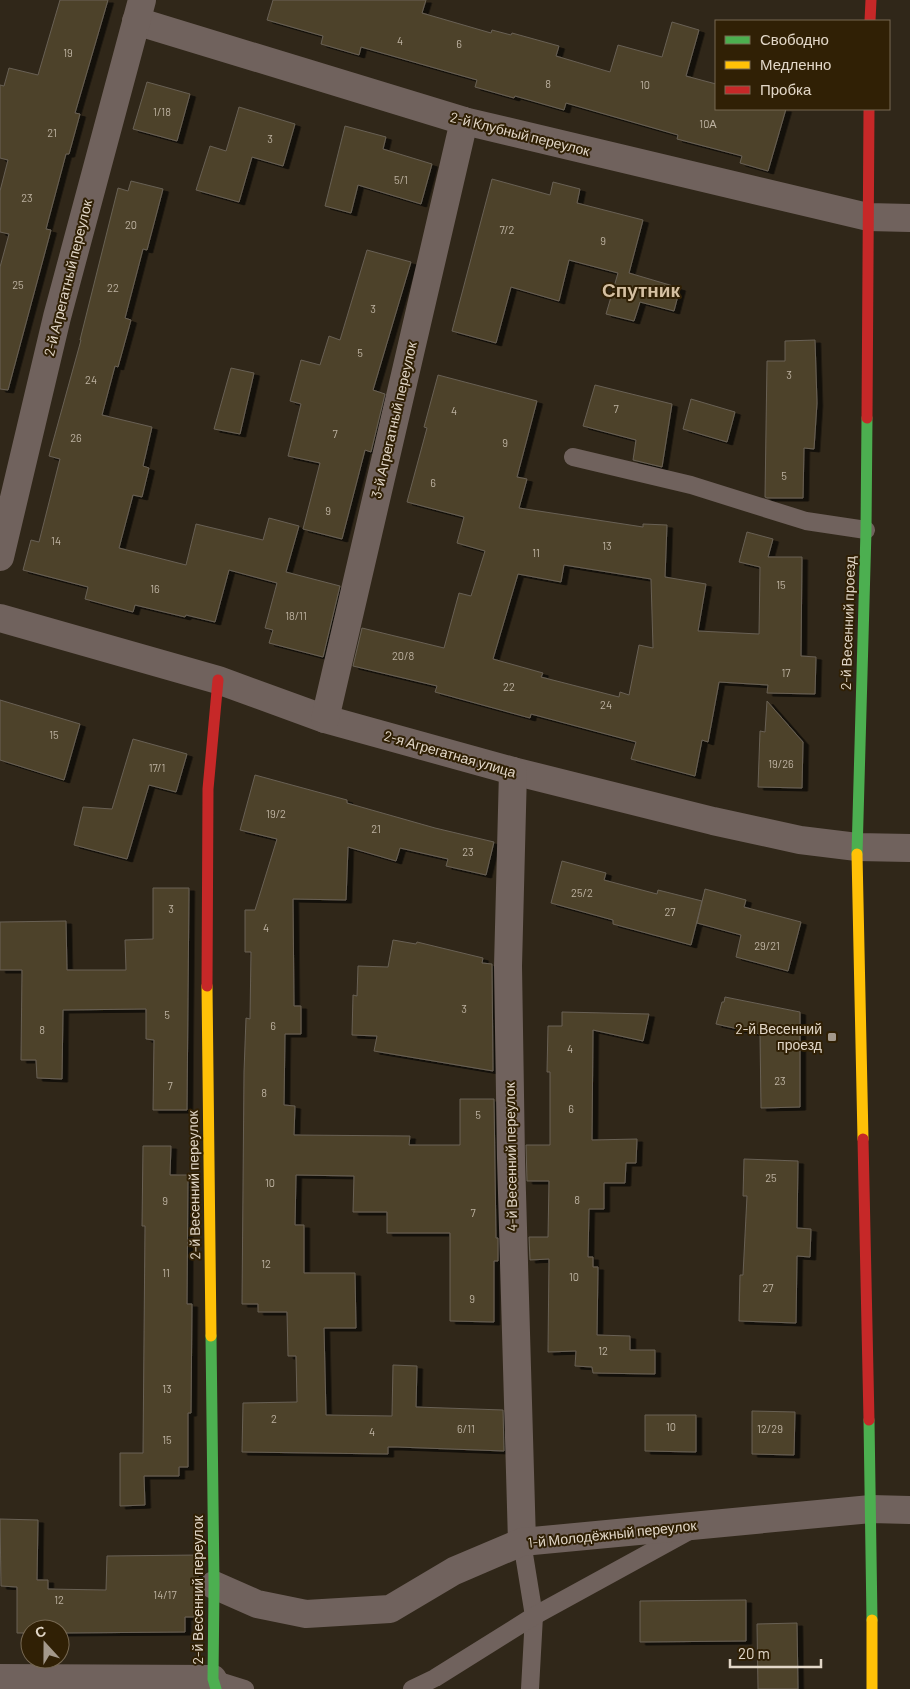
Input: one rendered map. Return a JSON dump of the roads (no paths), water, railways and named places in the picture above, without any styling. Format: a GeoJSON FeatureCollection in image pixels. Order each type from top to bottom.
{"type":"FeatureCollection","features":[{"type":"Feature","properties":{"kind":"street"},"geometry":{"type":"LineString","coordinates":[[870,20],[871,0]]}},
{"type":"Feature","properties":{"kind":"street","name":"2-й Клубный переулок"},"geometry":{"type":"LineString","coordinates":[[139,10],[464,121],[868,217],[910,218]]}},
{"type":"Feature","properties":{"kind":"street","name":"2-й Агрегатный переулок"},"geometry":{"type":"LineString","coordinates":[[0,557],[57,317],[139,10]]}},
{"type":"Feature","properties":{"kind":"street","name":"2-й Весенний проезд"},"geometry":{"type":"LineString","coordinates":[[869,110],[866,530],[857,847],[872,1509],[872,1689]]}},
{"type":"Feature","properties":{"kind":"street","name":"3-й Агрегатный переулок"},"geometry":{"type":"LineString","coordinates":[[325,719],[464,121]]}},
{"type":"Feature","properties":{"kind":"street","name":"2-я Агрегатная улица"},"geometry":{"type":"LineString","coordinates":[[0,618],[218,680],[325,719],[512,771],[713,821],[800,840],[857,847],[910,848]]}},
{"type":"Feature","properties":{"kind":"street","name":"2-й Весенний переулок"},"geometry":{"type":"LineString","coordinates":[[215,1684],[207,890],[208,789],[218,680]]}},
{"type":"Feature","properties":{"kind":"street","name":"4-й Весенний переулок"},"geometry":{"type":"LineString","coordinates":[[512,771],[508,966],[511,1158],[522,1542]]}},
{"type":"Feature","properties":{"kind":"street","name":"1-й Молодёжный переулок"},"geometry":{"type":"LineString","coordinates":[[214,1585],[257,1604],[306,1614],[390,1609],[454,1571],[522,1542],[872,1509],[910,1510]]}},
{"type":"Feature","properties":{"kind":"street"},"geometry":{"type":"LineString","coordinates":[[0,1678],[215,1684]]}},
{"type":"Feature","properties":{"kind":"lane"},"geometry":{"type":"LineString","coordinates":[[573,456],[691,485],[806,521],[866,530]]}},
{"type":"Feature","properties":{"kind":"lane"},"geometry":{"type":"LineString","coordinates":[[412,1689],[436,1678],[534,1616],[698,1526]]}},
{"type":"Feature","properties":{"kind":"lane"},"geometry":{"type":"LineString","coordinates":[[522,1542],[534,1616],[530,1689]]}},
{"type":"Feature","properties":{"kind":"lane"},"geometry":{"type":"LineString","coordinates":[[215,1684],[245,1689]]}},
{"type":"Feature","properties":{"kind":"place","name":"2-й Весенний проезд"},"geometry":{"type":"Point","coordinates":[832,1037]}},
{"type":"Feature","properties":{"kind":"district","name":"Спутник"},"geometry":{"type":"Point","coordinates":[641,290]}}]}
